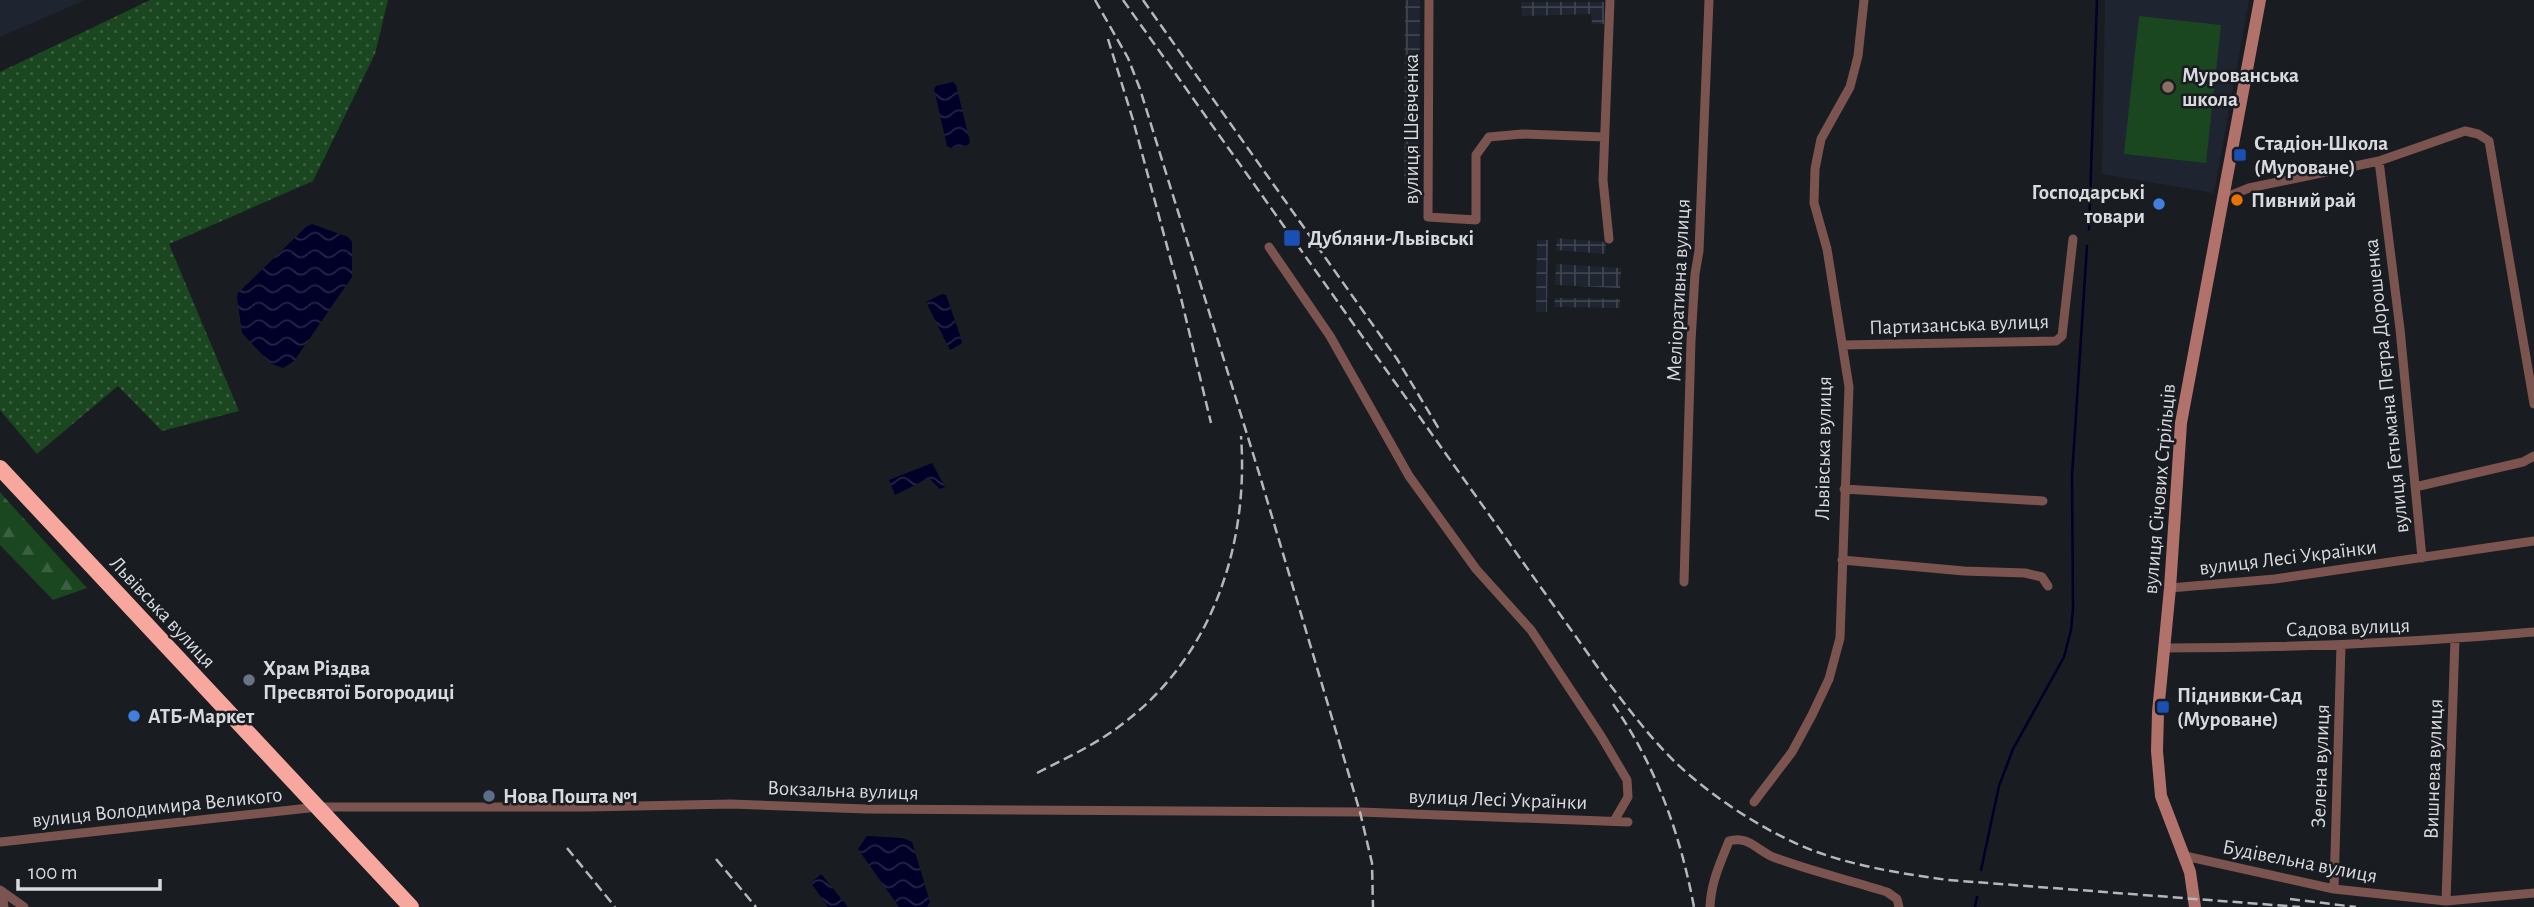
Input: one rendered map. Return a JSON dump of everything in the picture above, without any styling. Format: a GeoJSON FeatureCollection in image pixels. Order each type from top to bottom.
{"type":"FeatureCollection","features":[{"type":"Feature","properties":{"kind":"highway","name":"Львівська вулиця"},"geometry":{"type":"LineString","coordinates":[[0,468],[411,907]]}},
{"type":"Feature","properties":{"kind":"street","name":"вулиця Шевченка"},"geometry":{"type":"LineString","coordinates":[[1429,0],[1427,217],[1476,220],[1476,155],[1489,137],[1604,137]]}},
{"type":"Feature","properties":{"kind":"street"},"geometry":{"type":"LineString","coordinates":[[1609,239],[1603,180],[1610,0]]}},
{"type":"Feature","properties":{"kind":"street","name":"Меліоративна вулиця"},"geometry":{"type":"LineString","coordinates":[[1684,582],[1691,341],[1699,251],[1709,0]]}},
{"type":"Feature","properties":{"kind":"street","name":"Львівська вулиця"},"geometry":{"type":"LineString","coordinates":[[1754,802],[1792,752],[1829,679],[1840,638],[1849,387],[1827,249],[1814,203],[1815,169],[1821,139],[1850,88],[1858,56],[1864,0]]}},
{"type":"Feature","properties":{"kind":"street","name":"вулиця Січових Стрільців"},"geometry":{"type":"LineString","coordinates":[[2195,907],[2185,856],[2165,811],[2159,782],[2157,729],[2181,423],[2260,0]]}},
{"type":"Feature","properties":{"kind":"street"},"geometry":{"type":"LineString","coordinates":[[2224,198],[2249,188],[2379,161],[2465,131],[2478,134],[2489,141],[2534,404]]}},
{"type":"Feature","properties":{"kind":"street","name":"вулиця Гетьмана Петра Дорошенка"},"geometry":{"type":"LineString","coordinates":[[2379,161],[2400,330],[2422,558]]}},
{"type":"Feature","properties":{"kind":"street","name":"Партизанська вулиця"},"geometry":{"type":"LineString","coordinates":[[1843,345],[2056,341],[2062,336],[2073,239]]}},
{"type":"Feature","properties":{"kind":"street"},"geometry":{"type":"LineString","coordinates":[[1269,247],[1330,336],[1409,476],[1476,569],[1531,629],[1601,736],[1627,780],[1628,797],[1614,821]]}},
{"type":"Feature","properties":{"kind":"street"},"geometry":{"type":"LineString","coordinates":[[2415,487],[2523,462],[2534,456]]}},
{"type":"Feature","properties":{"kind":"street"},"geometry":{"type":"LineString","coordinates":[[1844,489],[2043,501]]}},
{"type":"Feature","properties":{"kind":"street","name":"вулиця Лесі Українки"},"geometry":{"type":"LineString","coordinates":[[2170,588],[2275,579],[2534,541]]}},
{"type":"Feature","properties":{"kind":"street"},"geometry":{"type":"LineString","coordinates":[[1842,559],[1964,571],[2025,573],[2042,577],[2048,586]]}},
{"type":"Feature","properties":{"kind":"street","name":"Садова вулиця"},"geometry":{"type":"LineString","coordinates":[[2164,648],[2341,645],[2534,632]]}},
{"type":"Feature","properties":{"kind":"street","name":"Вишнева вулиця"},"geometry":{"type":"LineString","coordinates":[[2446,901],[2455,639]]}},
{"type":"Feature","properties":{"kind":"street","name":"Зелена вулиця"},"geometry":{"type":"LineString","coordinates":[[2334,889],[2341,645]]}},
{"type":"Feature","properties":{"kind":"street","name":"Вокзальна вулиця"},"geometry":{"type":"LineString","coordinates":[[318,807],[731,804],[866,809],[1367,812]]}},
{"type":"Feature","properties":{"kind":"street","name":"вулиця Володимира Великого"},"geometry":{"type":"LineString","coordinates":[[0,842],[318,807]]}},
{"type":"Feature","properties":{"kind":"street","name":"вулиця Лесі Українки"},"geometry":{"type":"LineString","coordinates":[[1367,812],[1628,822]]}},
{"type":"Feature","properties":{"kind":"street"},"geometry":{"type":"LineString","coordinates":[[1710,907],[1711,889],[1729,841],[1737,839],[1747,841],[1770,856],[1887,892],[1898,903]]}},
{"type":"Feature","properties":{"kind":"street","name":"Будівельна вулиця"},"geometry":{"type":"LineString","coordinates":[[2185,856],[2334,889],[2446,901],[2534,893]]}},
{"type":"Feature","properties":{"kind":"street"},"geometry":{"type":"LineString","coordinates":[[1,891],[4,907]]}},
{"type":"Feature","properties":{"kind":"street"},"geometry":{"type":"LineString","coordinates":[[1,891],[24,907]]}},
{"type":"Feature","properties":{"kind":"shaded area"},"geometry":{"type":"Polygon","coordinates":[[[0,0],[85,0],[0,37],[0,0]]]}},
{"type":"Feature","properties":{"kind":"shaded area"},"geometry":{"type":"Polygon","coordinates":[[[1405,0],[1420,0],[1419,184],[1404,184],[1405,0]]]}},
{"type":"Feature","properties":{"kind":"shaded area","name":"Мурованська школа"},"geometry":{"type":"Polygon","coordinates":[[[2105,0],[2249,0],[2214,193],[2102,174],[2105,0]]]}},
{"type":"Feature","properties":{"kind":"shaded area"},"geometry":{"type":"Polygon","coordinates":[[[1521,2],[1604,2],[1604,24],[1592,24],[1591,14],[1522,16],[1521,2]]]}},
{"type":"Feature","properties":{"kind":"shaded area"},"geometry":{"type":"Polygon","coordinates":[[[1557,238],[1606,242],[1605,254],[1556,250],[1557,238]]]}},
{"type":"Feature","properties":{"kind":"shaded area"},"geometry":{"type":"Polygon","coordinates":[[[1537,240],[1548,240],[1547,312],[1536,312],[1537,240]]]}},
{"type":"Feature","properties":{"kind":"shaded area"},"geometry":{"type":"Polygon","coordinates":[[[1556,264],[1621,268],[1620,288],[1555,285],[1556,264]]]}},
{"type":"Feature","properties":{"kind":"shaded area"},"geometry":{"type":"Polygon","coordinates":[[[1555,298],[1620,299],[1620,308],[1554,307],[1555,298]]]}},
{"type":"Feature","properties":{"kind":"green space"},"geometry":{"type":"Polygon","coordinates":[[[150,0],[388,0],[375,54],[313,181],[169,244],[239,411],[162,431],[118,386],[37,454],[0,410],[0,72],[150,0]]]}},
{"type":"Feature","properties":{"kind":"green space"},"geometry":{"type":"Polygon","coordinates":[[[2139,16],[2221,25],[2206,163],[2124,154],[2139,16]]]}},
{"type":"Feature","properties":{"kind":"green space"},"geometry":{"type":"Polygon","coordinates":[[[0,492],[87,588],[53,600],[0,545],[0,492]]]}},
{"type":"Feature","properties":{"kind":"water"},"geometry":{"type":"Polygon","coordinates":[[[953,82],[970,142],[968,145],[951,148],[947,146],[934,89],[936,86],[953,82]]]}},
{"type":"Feature","properties":{"kind":"water"},"geometry":{"type":"Polygon","coordinates":[[[312,224],[348,237],[352,242],[352,277],[294,361],[283,368],[270,363],[242,333],[237,297],[238,293],[312,224]]]}},
{"type":"Feature","properties":{"kind":"water"},"geometry":{"type":"Polygon","coordinates":[[[942,294],[946,295],[962,341],[950,350],[926,302],[942,294]]]}},
{"type":"Feature","properties":{"kind":"water"},"geometry":{"type":"Polygon","coordinates":[[[932,463],[945,487],[940,489],[929,478],[895,495],[889,480],[932,463]]]}},
{"type":"Feature","properties":{"kind":"water"},"geometry":{"type":"Polygon","coordinates":[[[867,836],[903,838],[912,842],[930,902],[927,907],[899,907],[858,849],[867,836]]]}},
{"type":"Feature","properties":{"kind":"water"},"geometry":{"type":"Polygon","coordinates":[[[820,875],[848,907],[828,907],[811,883],[820,875]]]}},
{"type":"Feature","properties":{"kind":"waterway"},"geometry":{"type":"LineString","coordinates":[[2089,229],[2097,0]]}},
{"type":"Feature","properties":{"kind":"waterway"},"geometry":{"type":"LineString","coordinates":[[1981,870],[1999,786],[2013,749],[2064,657],[2071,630],[2072,476],[2087,246]]}},
{"type":"Feature","properties":{"kind":"waterway"},"geometry":{"type":"LineString","coordinates":[[1975,907],[1977,897]]}},
{"type":"Feature","properties":{"kind":"railway"},"geometry":{"type":"LineString","coordinates":[[1095,0],[1128,58],[1140,89],[1259,473],[1360,812],[1372,863],[1373,907]]}},
{"type":"Feature","properties":{"kind":"railway"},"geometry":{"type":"LineString","coordinates":[[1123,0],[1611,686],[1641,724],[1688,774],[1760,825],[1817,852],[1849,862],[1948,880],[2300,907]]}},
{"type":"Feature","properties":{"kind":"railway"},"geometry":{"type":"LineString","coordinates":[[1143,0],[1397,359],[1439,429]]}},
{"type":"Feature","properties":{"kind":"railway"},"geometry":{"type":"LineString","coordinates":[[1108,39],[1181,298],[1211,423]]}},
{"type":"Feature","properties":{"kind":"railway"},"geometry":{"type":"LineString","coordinates":[[1037,773],[1091,745],[1121,725],[1153,698],[1179,667],[1201,633],[1231,558],[1242,477],[1241,436]]}},
{"type":"Feature","properties":{"kind":"railway"},"geometry":{"type":"LineString","coordinates":[[1613,704],[1642,751],[1664,801],[1674,827],[1694,907]]}},
{"type":"Feature","properties":{"kind":"railway"},"geometry":{"type":"LineString","coordinates":[[567,848],[615,907]]}},
{"type":"Feature","properties":{"kind":"railway"},"geometry":{"type":"LineString","coordinates":[[716,859],[756,907]]}},
{"type":"Feature","properties":{"kind":"railway"},"geometry":{"type":"LineString","coordinates":[[2290,899],[2356,907]]}},
{"type":"Feature","properties":{"kind":"place","name":"Мурованська школа"},"geometry":{"type":"Point","coordinates":[2168,87]}},
{"type":"Feature","properties":{"kind":"place","name":"Стадіон-Школа (Муроване)"},"geometry":{"type":"Point","coordinates":[2240,155]}},
{"type":"Feature","properties":{"kind":"place","name":"Пивний рай"},"geometry":{"type":"Point","coordinates":[2237,200]}},
{"type":"Feature","properties":{"kind":"place","name":"Господарські товари"},"geometry":{"type":"Point","coordinates":[2159,204]}},
{"type":"Feature","properties":{"kind":"place","name":"Дубляни-Львівські"},"geometry":{"type":"Point","coordinates":[1292,238]}},
{"type":"Feature","properties":{"kind":"place","name":"Храм Різдва Пресвятої Богородиці"},"geometry":{"type":"Point","coordinates":[249,680]}},
{"type":"Feature","properties":{"kind":"place","name":"Піднивки-Сад (Муроване)"},"geometry":{"type":"Point","coordinates":[2163,707]}},
{"type":"Feature","properties":{"kind":"place","name":"АТБ-Маркет"},"geometry":{"type":"Point","coordinates":[134,716]}},
{"type":"Feature","properties":{"kind":"place","name":"Нова Пошта №1"},"geometry":{"type":"Point","coordinates":[489,796]}}]}
